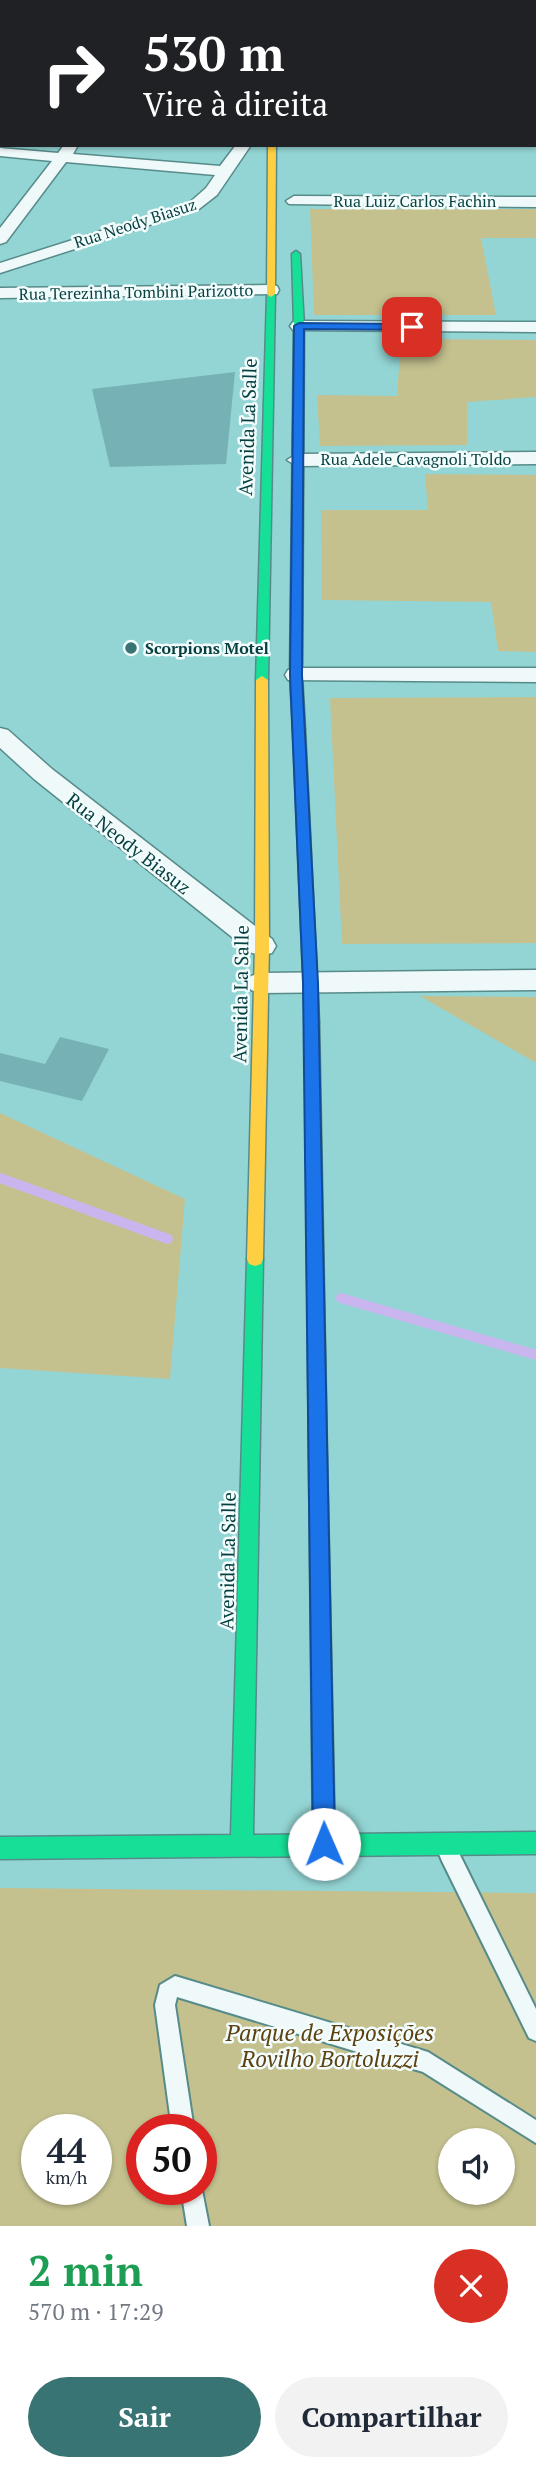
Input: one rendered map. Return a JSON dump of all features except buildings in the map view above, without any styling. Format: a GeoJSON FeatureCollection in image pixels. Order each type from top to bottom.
{"type":"FeatureCollection","features":[{"type":"Feature","properties":{"kind":"main road","name":"Avenida La Salle"},"geometry":{"type":"LineString","coordinates":[[242,1844],[262,946],[262,617],[272,147]]}},
{"type":"Feature","properties":{"kind":"main road"},"geometry":{"type":"LineString","coordinates":[[296,243],[299,326],[296,376],[295,618],[311,983],[324,1844]]}},
{"type":"Feature","properties":{"kind":"main road"},"geometry":{"type":"LineString","coordinates":[[269,375],[296,376]]}},
{"type":"Feature","properties":{"kind":"main road"},"geometry":{"type":"LineString","coordinates":[[262,617],[295,618]]}},
{"type":"Feature","properties":{"kind":"main road"},"geometry":{"type":"LineString","coordinates":[[0,1848],[536,1843]]}},
{"type":"Feature","properties":{"kind":"street","name":"Rua Neody Biasuz"},"geometry":{"type":"LineString","coordinates":[[0,268],[194,206],[216,190],[225,171],[243,147]]}},
{"type":"Feature","properties":{"kind":"street"},"geometry":{"type":"LineString","coordinates":[[0,152],[67,151],[225,171]]}},
{"type":"Feature","properties":{"kind":"street"},"geometry":{"type":"LineString","coordinates":[[0,239],[67,151]]}},
{"type":"Feature","properties":{"kind":"street","name":"Rua Luiz Carlos Fachin"},"geometry":{"type":"LineString","coordinates":[[294,201],[536,202]]}},
{"type":"Feature","properties":{"kind":"street","name":"Rua Terezinha Tombini Parizotto"},"geometry":{"type":"LineString","coordinates":[[0,293],[271,290]]}},
{"type":"Feature","properties":{"kind":"street"},"geometry":{"type":"LineString","coordinates":[[299,326],[536,327]]}},
{"type":"Feature","properties":{"kind":"street","name":"Rua Adele Cavagnoli Toldo"},"geometry":{"type":"LineString","coordinates":[[297,460],[536,458]]}},
{"type":"Feature","properties":{"kind":"street"},"geometry":{"type":"LineString","coordinates":[[296,675],[536,675]]}},
{"type":"Feature","properties":{"kind":"street","name":"Rua Neody Biasuz"},"geometry":{"type":"LineString","coordinates":[[0,735],[43,774],[262,946]]}},
{"type":"Feature","properties":{"kind":"street"},"geometry":{"type":"LineString","coordinates":[[261,983],[536,980]]}},
{"type":"Feature","properties":{"kind":"lane"},"geometry":{"type":"LineString","coordinates":[[332,0],[380,0]]}},
{"type":"Feature","properties":{"kind":"lane"},"geometry":{"type":"LineString","coordinates":[[444,1844],[536,2031]]}},
{"type":"Feature","properties":{"kind":"lane"},"geometry":{"type":"LineString","coordinates":[[181,2114],[165,2005],[167,1992],[175,1986],[428,2063],[536,2132]]}},
{"type":"Feature","properties":{"kind":"lane"},"geometry":{"type":"LineString","coordinates":[[195,2205],[198,2226]]}},
{"type":"Feature","properties":{"kind":"green space"},"geometry":{"type":"Polygon","coordinates":[[[310,209],[536,209],[536,238],[481,238],[496,315],[314,315],[310,209]]]}},
{"type":"Feature","properties":{"kind":"green space"},"geometry":{"type":"Polygon","coordinates":[[[401,339],[536,340],[536,397],[467,402],[467,445],[320,446],[317,395],[397,396],[401,339]]]}},
{"type":"Feature","properties":{"kind":"green space"},"geometry":{"type":"Polygon","coordinates":[[[425,474],[536,475],[536,652],[498,651],[491,602],[322,600],[321,510],[428,510],[425,474]]]}},
{"type":"Feature","properties":{"kind":"green space"},"geometry":{"type":"Polygon","coordinates":[[[536,697],[536,943],[342,944],[330,698],[536,697]]]}},
{"type":"Feature","properties":{"kind":"green space"},"geometry":{"type":"Polygon","coordinates":[[[420,996],[536,997],[536,1063],[420,996]]]}},
{"type":"Feature","properties":{"kind":"green space"},"geometry":{"type":"Polygon","coordinates":[[[0,1113],[185,1199],[170,1379],[0,1368],[0,1113]]]}},
{"type":"Feature","properties":{"kind":"green space","name":"Parque de Exposições Rovilho Bortoluzzi"},"geometry":{"type":"Polygon","coordinates":[[[0,1888],[536,1893],[536,2226],[0,2226],[0,1888]]]}},
{"type":"Feature","properties":{"kind":"waterway"},"geometry":{"type":"LineString","coordinates":[[0,1178],[168,1239]]}},
{"type":"Feature","properties":{"kind":"waterway"},"geometry":{"type":"LineString","coordinates":[[341,1298],[536,1355]]}},
{"type":"Feature","properties":{"kind":"traffic: fast"},"geometry":{"type":"LineString","coordinates":[[296,254],[299,326],[296,675],[299,729]]}},
{"type":"Feature","properties":{"kind":"traffic: fast"},"geometry":{"type":"LineString","coordinates":[[262,680],[271,294]]}},
{"type":"Feature","properties":{"kind":"traffic: fast"},"geometry":{"type":"LineString","coordinates":[[312,1022],[318,1457]]}},
{"type":"Feature","properties":{"kind":"traffic: fast"},"geometry":{"type":"LineString","coordinates":[[242,1844],[255,1259]]}},
{"type":"Feature","properties":{"kind":"traffic: fast"},"geometry":{"type":"LineString","coordinates":[[0,1848],[536,1843]]}},
{"type":"Feature","properties":{"kind":"traffic: slow"},"geometry":{"type":"LineString","coordinates":[[271,294],[272,147]]}},
{"type":"Feature","properties":{"kind":"traffic: slow"},"geometry":{"type":"LineString","coordinates":[[255,1259],[262,946],[262,680]]}},
{"type":"Feature","properties":{"kind":"traffic: slow"},"geometry":{"type":"LineString","coordinates":[[299,729],[312,1022]]}},
{"type":"Feature","properties":{"kind":"traffic: jam"},"geometry":{"type":"LineString","coordinates":[[318,1457],[324,1844]]}},
{"type":"Feature","properties":{"kind":"place","name":"Scorpions Motel"},"geometry":{"type":"Point","coordinates":[131,648]}},
{"type":"Feature","properties":{"kind":"route"},"geometry":{"type":"LineString","coordinates":[[324,1844],[311,983],[296,675],[296,376],[299,326],[412,327]]}}]}
